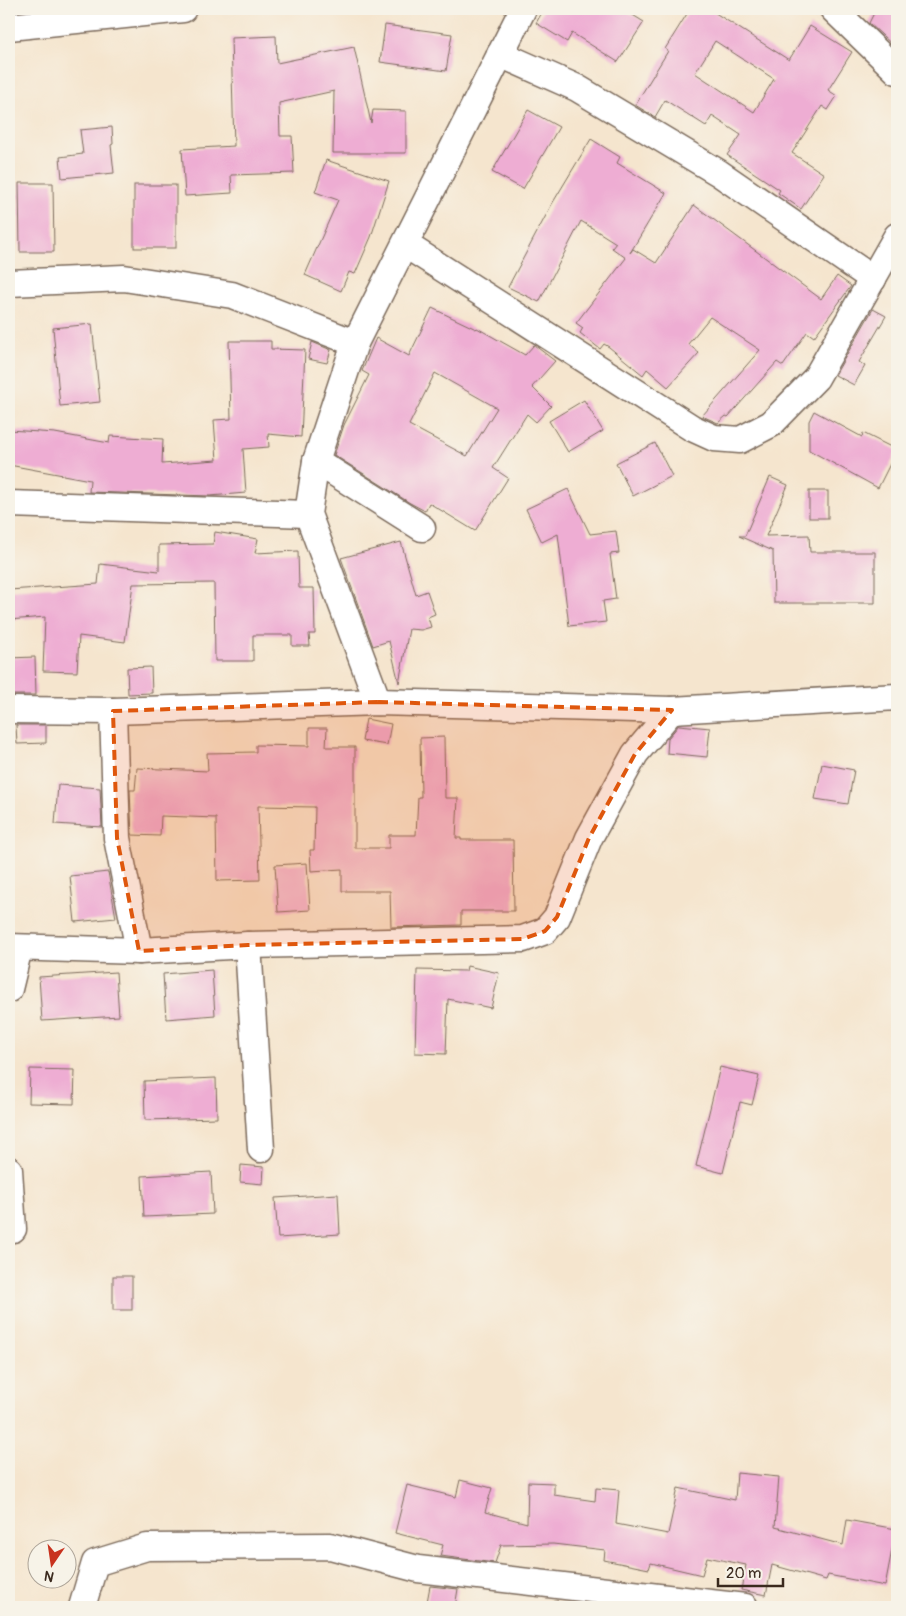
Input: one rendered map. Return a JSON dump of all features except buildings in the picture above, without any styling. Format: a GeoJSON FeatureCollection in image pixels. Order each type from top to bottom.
{"type":"FeatureCollection","features":[{"type":"Feature","properties":{"kind":"street"},"geometry":{"type":"LineString","coordinates":[[9,28],[183,9]]}},
{"type":"Feature","properties":{"kind":"street"},"geometry":{"type":"LineString","coordinates":[[378,702],[308,514],[316,461],[355,343],[406,245],[523,9]]}},
{"type":"Feature","properties":{"kind":"street"},"geometry":{"type":"LineString","coordinates":[[833,9],[897,71]]}},
{"type":"Feature","properties":{"kind":"street"},"geometry":{"type":"LineString","coordinates":[[500,54],[577,88],[719,173],[873,279]]}},
{"type":"Feature","properties":{"kind":"street"},"geometry":{"type":"LineString","coordinates":[[406,245],[692,428],[714,438],[740,440],[771,424],[816,378],[897,236]]}},
{"type":"Feature","properties":{"kind":"street"},"geometry":{"type":"LineString","coordinates":[[9,283],[124,278],[232,295],[355,343]]}},
{"type":"Feature","properties":{"kind":"street"},"geometry":{"type":"LineString","coordinates":[[316,461],[422,528]]}},
{"type":"Feature","properties":{"kind":"street"},"geometry":{"type":"LineString","coordinates":[[9,504],[308,514]]}},
{"type":"Feature","properties":{"kind":"street"},"geometry":{"type":"LineString","coordinates":[[9,710],[113,711],[378,702],[672,710],[897,697]]}},
{"type":"Feature","properties":{"kind":"street"},"geometry":{"type":"LineString","coordinates":[[9,989],[14,947],[139,951],[248,945],[524,939],[545,930],[557,917],[589,838],[634,754],[672,710]]}},
{"type":"Feature","properties":{"kind":"street"},"geometry":{"type":"LineString","coordinates":[[113,711],[117,838],[139,951]]}},
{"type":"Feature","properties":{"kind":"street"},"geometry":{"type":"LineString","coordinates":[[248,945],[261,1149]]}},
{"type":"Feature","properties":{"kind":"street"},"geometry":{"type":"LineString","coordinates":[[9,1170],[13,1228]]}},
{"type":"Feature","properties":{"kind":"street"},"geometry":{"type":"LineString","coordinates":[[82,1607],[95,1563],[146,1547],[330,1546],[418,1569],[623,1601],[745,1607]]}},
{"type":"Feature","properties":{"kind":"highlighted area"},"geometry":{"type":"Polygon","coordinates":[[[378,702],[672,710],[635,754],[589,838],[557,917],[545,931],[523,939],[248,945],[139,951],[117,838],[113,711],[378,702]]]}}]}
